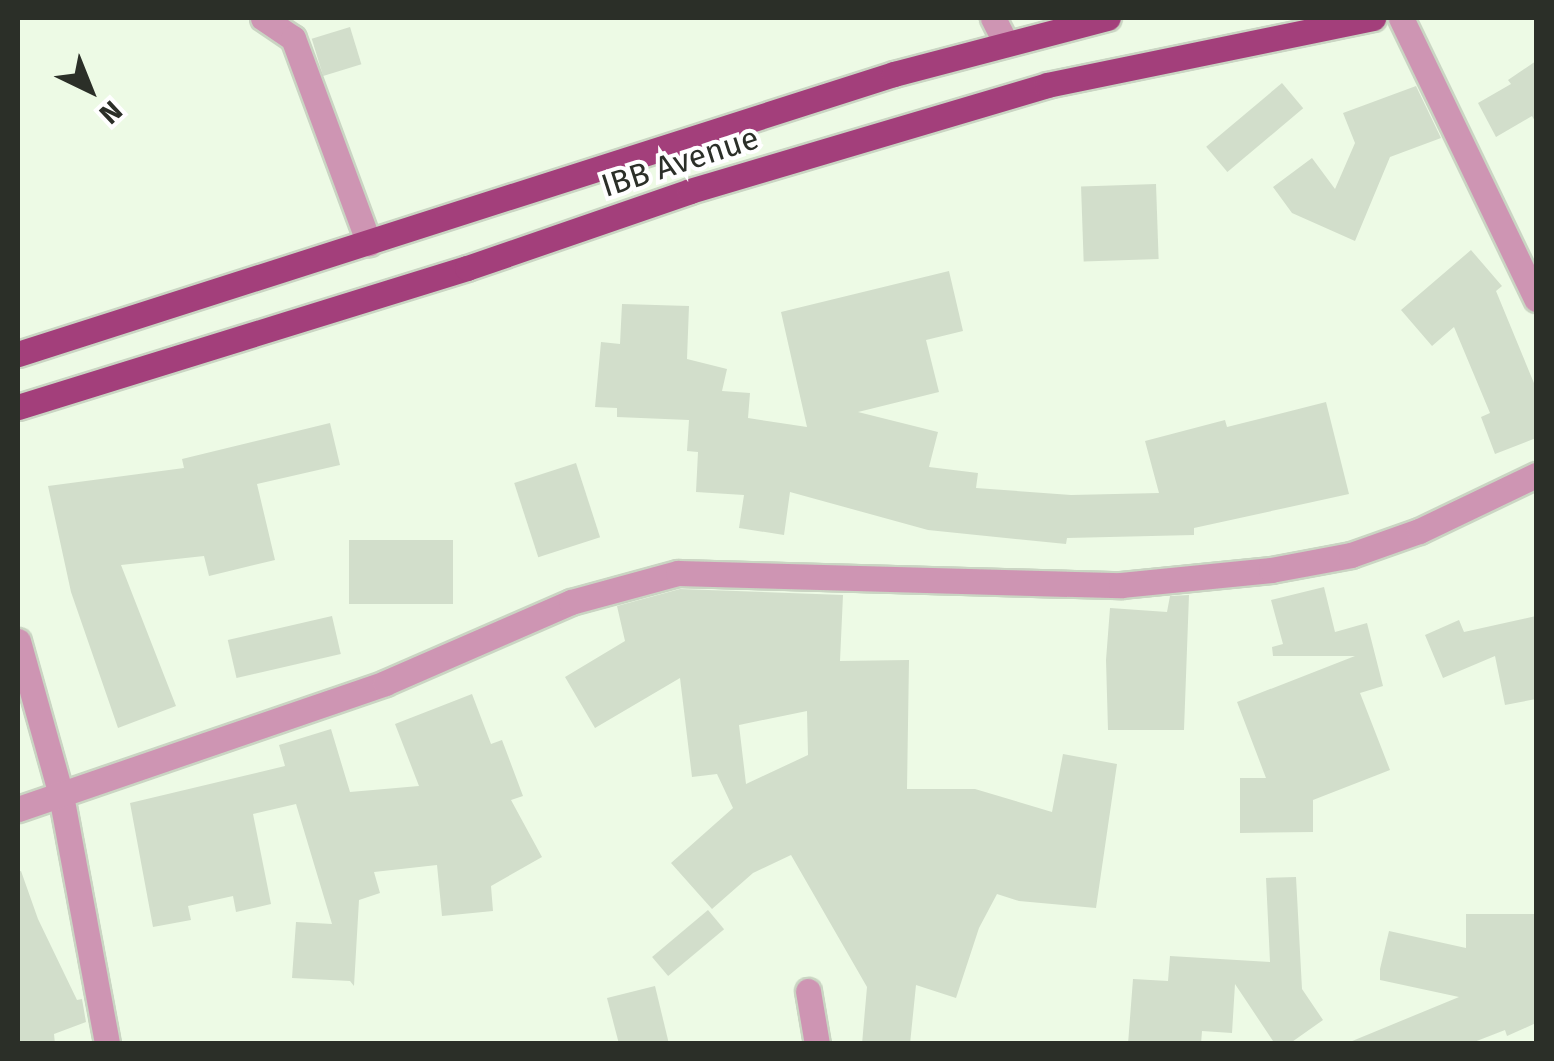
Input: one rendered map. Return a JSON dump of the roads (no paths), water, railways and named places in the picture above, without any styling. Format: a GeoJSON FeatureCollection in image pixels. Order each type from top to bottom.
{"type":"FeatureCollection","features":[{"type":"Feature","properties":{"kind":"main road"},"geometry":{"type":"LineString","coordinates":[[18,354],[894,74],[1108,18]]}},
{"type":"Feature","properties":{"kind":"main road","name":"IBB Avenue"},"geometry":{"type":"LineString","coordinates":[[18,407],[467,268],[690,191],[1047,85],[1373,18]]}},
{"type":"Feature","properties":{"kind":"street"},"geometry":{"type":"LineString","coordinates":[[263,18],[293,38],[369,242]]}},
{"type":"Feature","properties":{"kind":"street"},"geometry":{"type":"LineString","coordinates":[[993,18],[1006,44]]}},
{"type":"Feature","properties":{"kind":"street"},"geometry":{"type":"LineString","coordinates":[[1401,18],[1536,299]]}},
{"type":"Feature","properties":{"kind":"street"},"geometry":{"type":"LineString","coordinates":[[18,809],[385,682],[571,602],[678,573],[1120,584],[1271,570],[1351,555],[1419,531],[1536,475]]}},
{"type":"Feature","properties":{"kind":"street"},"geometry":{"type":"LineString","coordinates":[[18,641],[61,796],[106,1044]]}},
{"type":"Feature","properties":{"kind":"street"},"geometry":{"type":"LineString","coordinates":[[808,990],[816,1044]]}}]}
